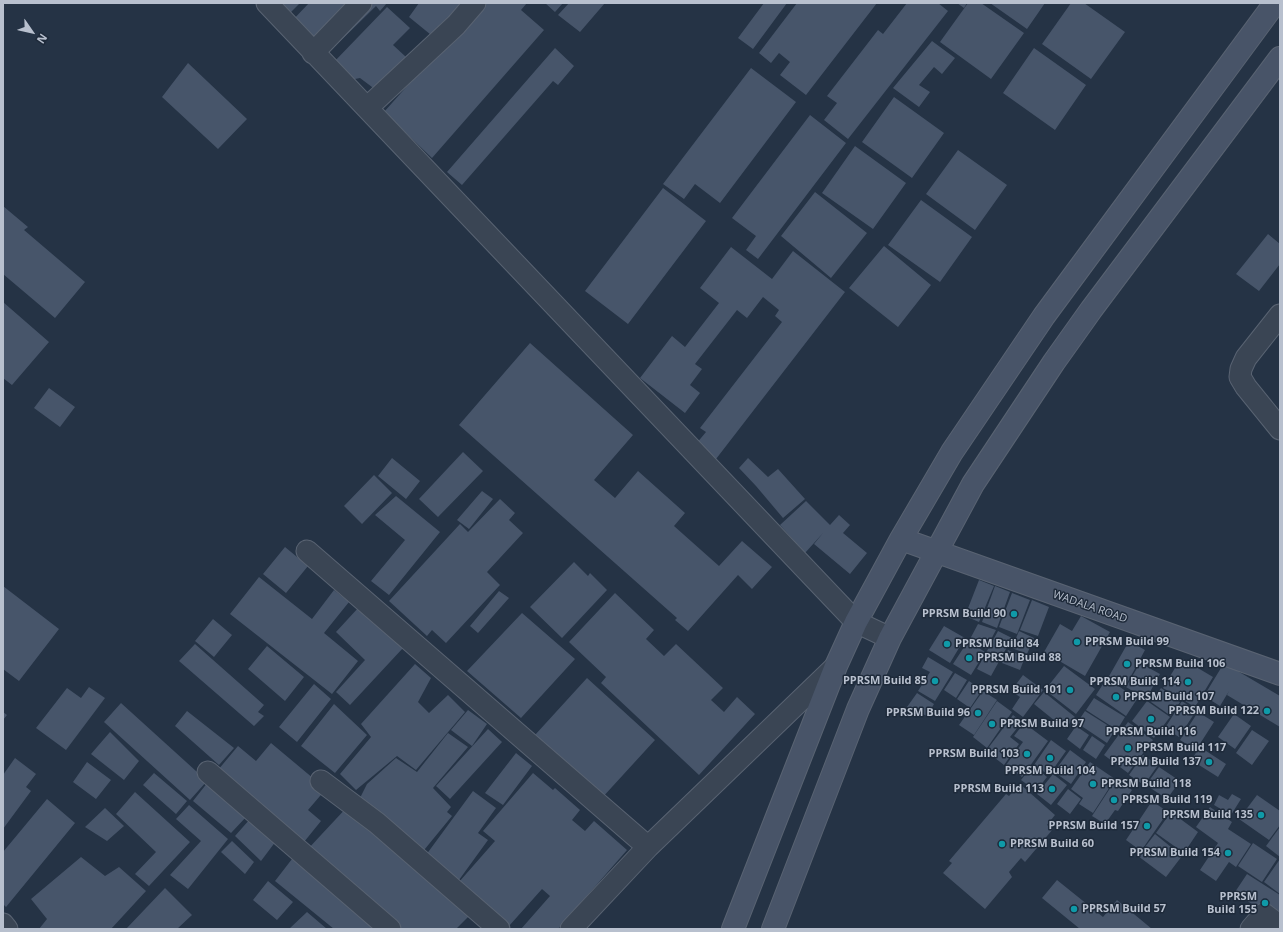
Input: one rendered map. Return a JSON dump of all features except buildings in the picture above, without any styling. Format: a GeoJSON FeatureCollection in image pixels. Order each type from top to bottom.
{"type":"FeatureCollection","features":[{"type":"Feature","properties":{"kind":"main road"},"geometry":{"type":"LineString","coordinates":[[733,929],[836,666],[856,622],[901,539],[952,452],[1044,316],[1275,3]]}},
{"type":"Feature","properties":{"kind":"main road"},"geometry":{"type":"LineString","coordinates":[[773,929],[858,709],[890,638],[973,484],[1054,362],[1091,310],[1280,58]]}},
{"type":"Feature","properties":{"kind":"main road","name":"WADALA ROAD"},"geometry":{"type":"LineString","coordinates":[[901,539],[1279,670]]}},
{"type":"Feature","properties":{"kind":"street"},"geometry":{"type":"LineString","coordinates":[[267,3],[856,622],[890,638]]}},
{"type":"Feature","properties":{"kind":"street"},"geometry":{"type":"LineString","coordinates":[[313,52],[361,3]]}},
{"type":"Feature","properties":{"kind":"street"},"geometry":{"type":"LineString","coordinates":[[367,108],[456,25],[475,3]]}},
{"type":"Feature","properties":{"kind":"street"},"geometry":{"type":"LineString","coordinates":[[1280,315],[1246,358],[1241,369],[1240,377],[1246,387],[1280,429]]}},
{"type":"Feature","properties":{"kind":"street"},"geometry":{"type":"LineString","coordinates":[[307,551],[648,847]]}},
{"type":"Feature","properties":{"kind":"street"},"geometry":{"type":"LineString","coordinates":[[571,929],[648,847],[836,666]]}},
{"type":"Feature","properties":{"kind":"street"},"geometry":{"type":"LineString","coordinates":[[208,772],[390,929]]}},
{"type":"Feature","properties":{"kind":"street"},"geometry":{"type":"LineString","coordinates":[[321,781],[377,823],[499,929]]}},
{"type":"Feature","properties":{"kind":"street"},"geometry":{"type":"LineString","coordinates":[[1251,929],[1264,914],[1280,926]]}},
{"type":"Feature","properties":{"kind":"street"},"geometry":{"type":"LineString","coordinates":[[3,924],[7,929]]}},
{"type":"Feature","properties":{"kind":"place","name":"PPRSM Build 90"},"geometry":{"type":"Point","coordinates":[1014,614]}},
{"type":"Feature","properties":{"kind":"place","name":"PPRSM Build 99"},"geometry":{"type":"Point","coordinates":[1077,642]}},
{"type":"Feature","properties":{"kind":"place","name":"PPRSM Build 84"},"geometry":{"type":"Point","coordinates":[947,644]}},
{"type":"Feature","properties":{"kind":"place","name":"PPRSM Build 88"},"geometry":{"type":"Point","coordinates":[969,658]}},
{"type":"Feature","properties":{"kind":"place","name":"PPRSM Build 106"},"geometry":{"type":"Point","coordinates":[1127,664]}},
{"type":"Feature","properties":{"kind":"place","name":"PPRSM Build 85"},"geometry":{"type":"Point","coordinates":[935,681]}},
{"type":"Feature","properties":{"kind":"place","name":"PPRSM Build 114"},"geometry":{"type":"Point","coordinates":[1188,682]}},
{"type":"Feature","properties":{"kind":"place","name":"PPRSM Build 101"},"geometry":{"type":"Point","coordinates":[1070,690]}},
{"type":"Feature","properties":{"kind":"place","name":"PPRSM Build 107"},"geometry":{"type":"Point","coordinates":[1116,697]}},
{"type":"Feature","properties":{"kind":"place","name":"PPRSM Build 122"},"geometry":{"type":"Point","coordinates":[1267,711]}},
{"type":"Feature","properties":{"kind":"place","name":"PPRSM Build 96"},"geometry":{"type":"Point","coordinates":[978,713]}},
{"type":"Feature","properties":{"kind":"place","name":"PPRSM Build 116"},"geometry":{"type":"Point","coordinates":[1151,719]}},
{"type":"Feature","properties":{"kind":"place","name":"PPRSM Build 97"},"geometry":{"type":"Point","coordinates":[992,724]}},
{"type":"Feature","properties":{"kind":"place","name":"PPRSM Build 117"},"geometry":{"type":"Point","coordinates":[1128,748]}},
{"type":"Feature","properties":{"kind":"place","name":"PPRSM Build 103"},"geometry":{"type":"Point","coordinates":[1027,754]}},
{"type":"Feature","properties":{"kind":"place","name":"PPRSM Build 104"},"geometry":{"type":"Point","coordinates":[1050,758]}},
{"type":"Feature","properties":{"kind":"place","name":"PPRSM Build 137"},"geometry":{"type":"Point","coordinates":[1209,762]}},
{"type":"Feature","properties":{"kind":"place","name":"PPRSM Build 118"},"geometry":{"type":"Point","coordinates":[1093,784]}},
{"type":"Feature","properties":{"kind":"place","name":"PPRSM Build 113"},"geometry":{"type":"Point","coordinates":[1052,789]}},
{"type":"Feature","properties":{"kind":"place","name":"PPRSM Build 119"},"geometry":{"type":"Point","coordinates":[1114,800]}},
{"type":"Feature","properties":{"kind":"place","name":"PPRSM Build 135"},"geometry":{"type":"Point","coordinates":[1261,815]}},
{"type":"Feature","properties":{"kind":"place","name":"PPRSM Build 157"},"geometry":{"type":"Point","coordinates":[1147,826]}},
{"type":"Feature","properties":{"kind":"place","name":"PPRSM Build 60"},"geometry":{"type":"Point","coordinates":[1002,844]}},
{"type":"Feature","properties":{"kind":"place","name":"PPRSM Build 154"},"geometry":{"type":"Point","coordinates":[1228,853]}},
{"type":"Feature","properties":{"kind":"place","name":"PPRSM Build 155"},"geometry":{"type":"Point","coordinates":[1265,903]}},
{"type":"Feature","properties":{"kind":"place","name":"PPRSM Build 57"},"geometry":{"type":"Point","coordinates":[1074,909]}}]}
